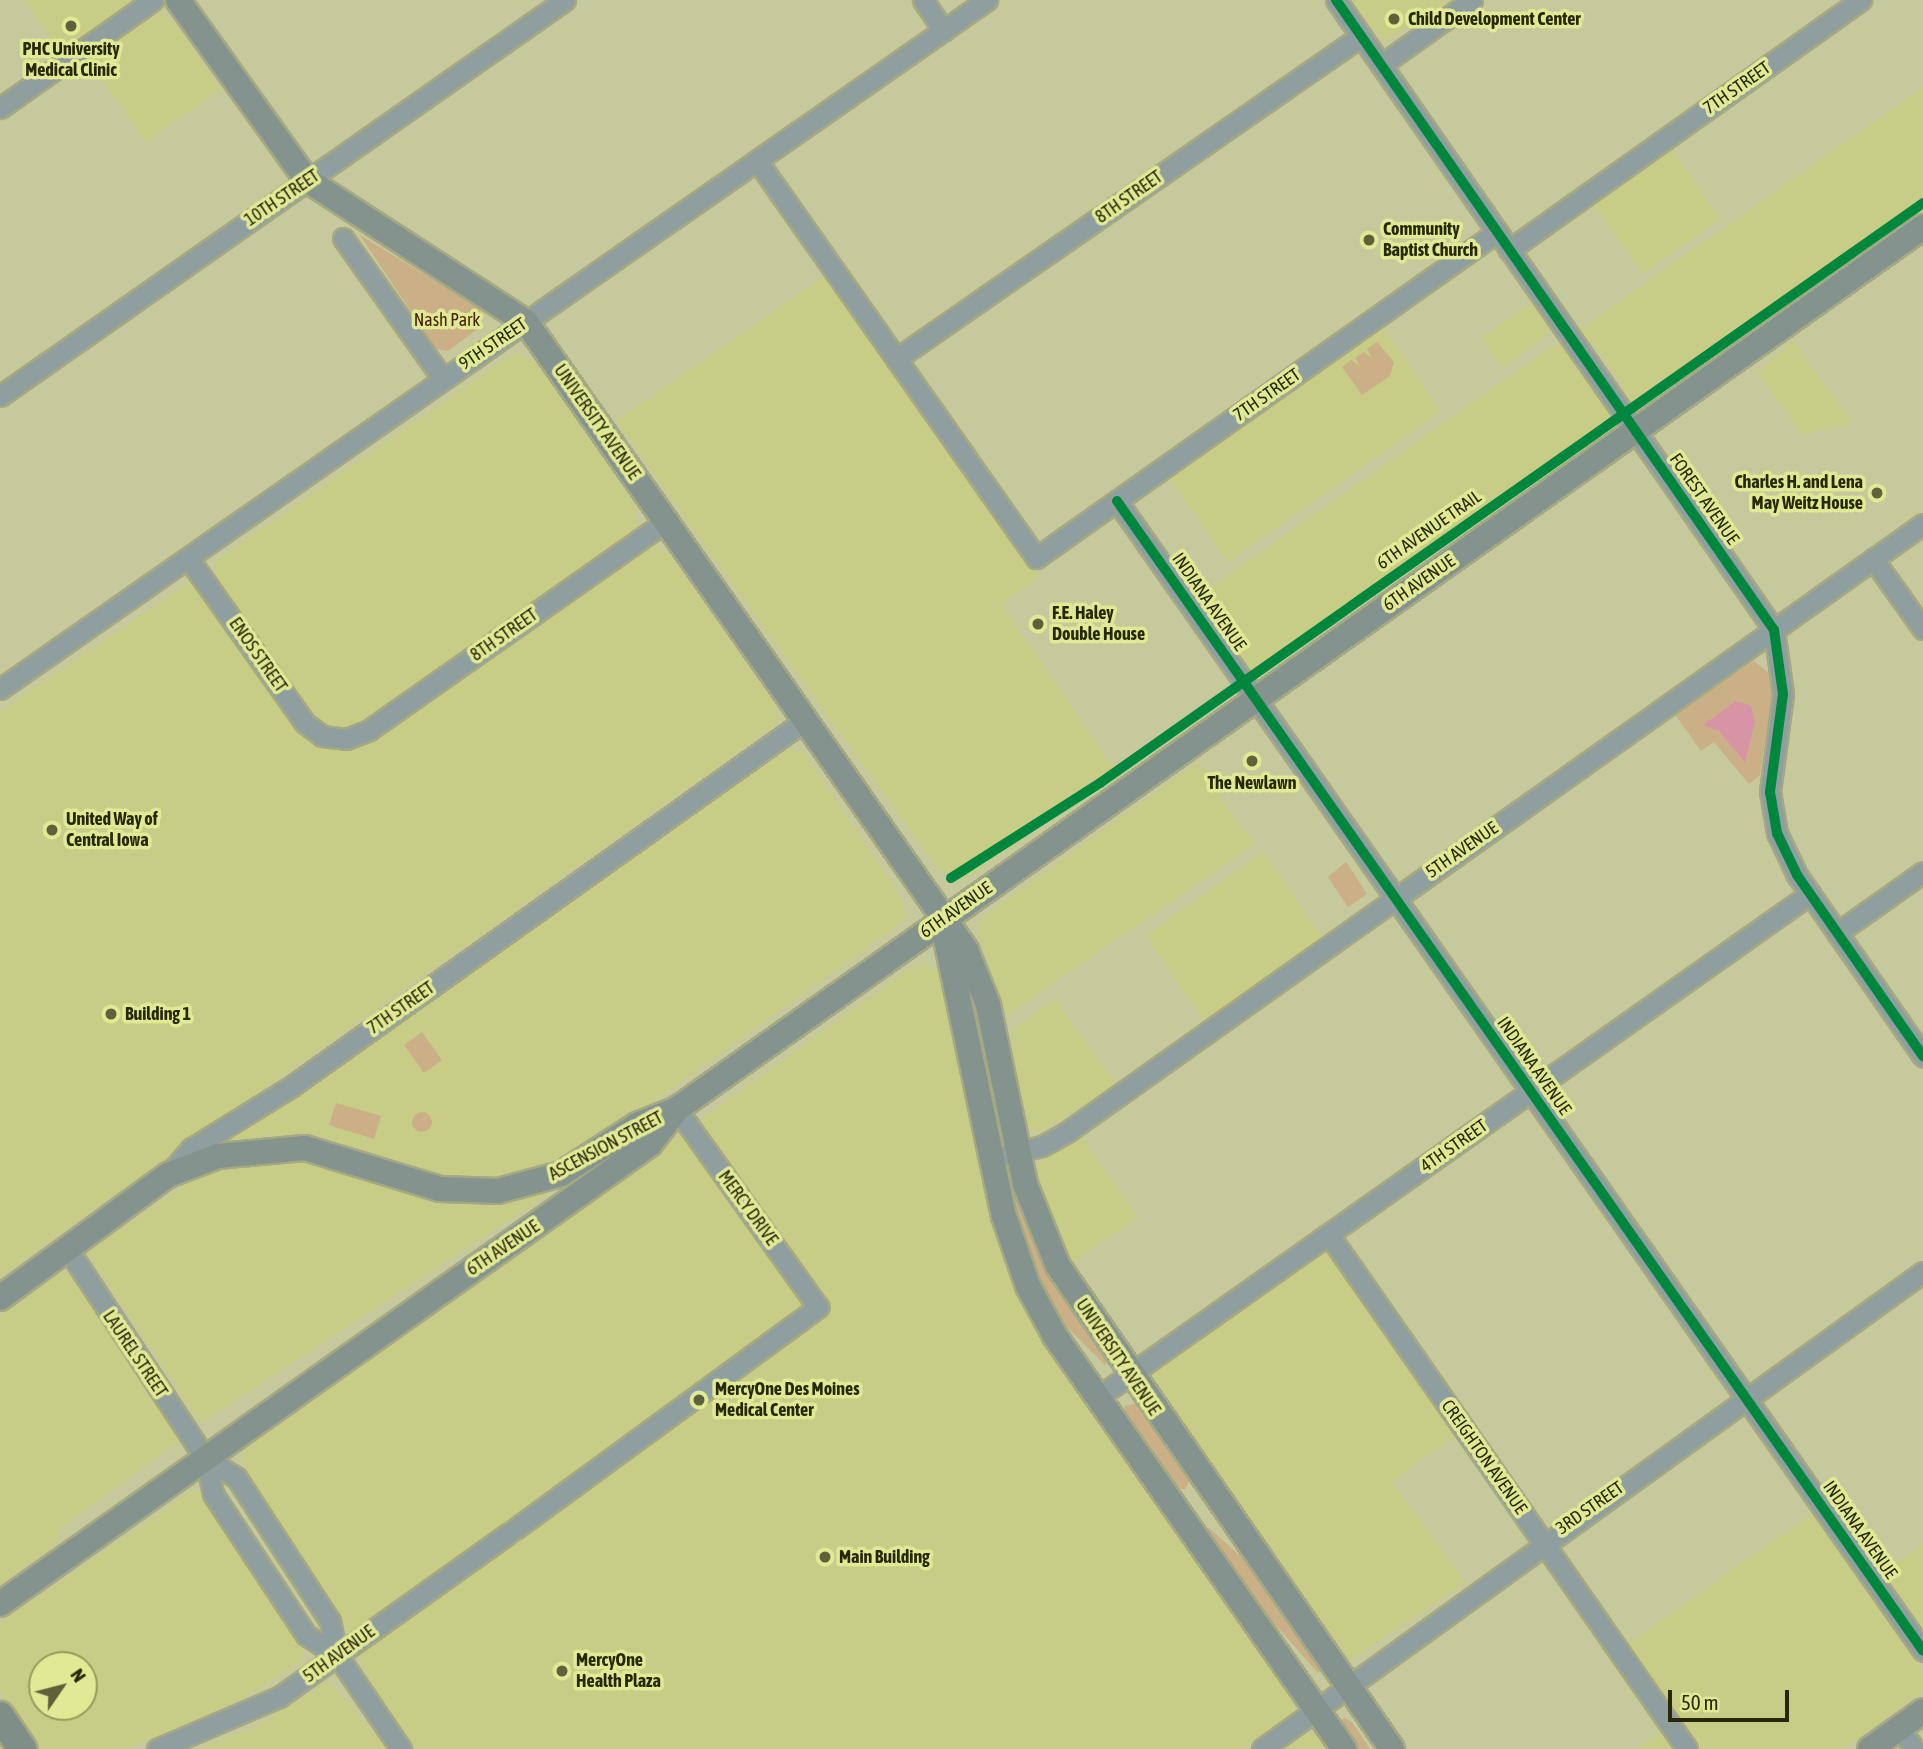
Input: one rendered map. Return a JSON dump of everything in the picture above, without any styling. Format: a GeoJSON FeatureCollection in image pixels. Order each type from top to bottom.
{"type":"FeatureCollection","features":[{"type":"Feature","properties":{"kind":"highway"},"geometry":{"type":"LineString","coordinates":[[0,1716],[22,1749]]}},
{"type":"Feature","properties":{"kind":"main road","name":"UNIVERSITY AVENUE"},"geometry":{"type":"LineString","coordinates":[[178,0],[307,180],[526,322],[666,521],[942,920],[982,985],[1018,1153],[1048,1247],[1131,1376],[1392,1749]]}},
{"type":"Feature","properties":{"kind":"main road","name":"6TH AVENUE"},"geometry":{"type":"LineString","coordinates":[[0,1604],[650,1144],[677,1109],[1923,228]]}},
{"type":"Feature","properties":{"kind":"main road","name":"UNIVERSITY AVENUE"},"geometry":{"type":"LineString","coordinates":[[942,920],[993,1158],[1028,1286],[1098,1397],[1343,1749]]}},
{"type":"Feature","properties":{"kind":"main road","name":"ASCENSION STREET"},"geometry":{"type":"LineString","coordinates":[[168,1175],[246,1150],[305,1148],[440,1189],[498,1191],[561,1174],[637,1125],[677,1109]]}},
{"type":"Feature","properties":{"kind":"main road","name":"7TH STREET"},"geometry":{"type":"LineString","coordinates":[[0,1297],[168,1175]]}},
{"type":"Feature","properties":{"kind":"main road"},"geometry":{"type":"LineString","coordinates":[[1870,1749],[1923,1711]]}},
{"type":"Feature","properties":{"kind":"street"},"geometry":{"type":"LineString","coordinates":[[0,108],[153,0]]}},
{"type":"Feature","properties":{"kind":"street","name":"10TH STREET"},"geometry":{"type":"LineString","coordinates":[[2,389],[565,0]]}},
{"type":"Feature","properties":{"kind":"street"},"geometry":{"type":"LineString","coordinates":[[922,0],[944,31]]}},
{"type":"Feature","properties":{"kind":"street","name":"9TH STREET"},"geometry":{"type":"LineString","coordinates":[[0,689],[987,0]]}},
{"type":"Feature","properties":{"kind":"street","name":"FOREST AVENUE"},"geometry":{"type":"LineString","coordinates":[[1336,0],[1774,630],[1783,694],[1772,810],[1786,854],[1810,894],[1923,1056]]}},
{"type":"Feature","properties":{"kind":"street"},"geometry":{"type":"LineString","coordinates":[[1381,65],[1472,0]]}},
{"type":"Feature","properties":{"kind":"street","name":"7TH STREET"},"geometry":{"type":"LineString","coordinates":[[1509,250],[1861,0]]}},
{"type":"Feature","properties":{"kind":"street","name":"8TH STREET"},"geometry":{"type":"LineString","coordinates":[[897,359],[1361,36]]}},
{"type":"Feature","properties":{"kind":"street"},"geometry":{"type":"LineString","coordinates":[[758,162],[897,359]]}},
{"type":"Feature","properties":{"kind":"street","name":"7TH STREET"},"geometry":{"type":"LineString","coordinates":[[897,359],[1036,558],[1497,232]]}},
{"type":"Feature","properties":{"kind":"street"},"geometry":{"type":"LineString","coordinates":[[343,238],[442,378]]}},
{"type":"Feature","properties":{"kind":"street","name":"INDIANA AVENUE"},"geometry":{"type":"LineString","coordinates":[[1117,501],[1923,1651]]}},
{"type":"Feature","properties":{"kind":"street","name":"8TH STREET"},"geometry":{"type":"LineString","coordinates":[[338,740],[369,730],[666,521]]}},
{"type":"Feature","properties":{"kind":"street","name":"5TH AVENUE"},"geometry":{"type":"LineString","coordinates":[[993,1158],[1018,1153],[1067,1132],[1923,524]]}},
{"type":"Feature","properties":{"kind":"street","name":"ENOS STREET"},"geometry":{"type":"LineString","coordinates":[[188,558],[305,723],[338,740]]}},
{"type":"Feature","properties":{"kind":"street"},"geometry":{"type":"LineString","coordinates":[[1873,559],[1923,629]]}},
{"type":"Feature","properties":{"kind":"street","name":"7TH STREET"},"geometry":{"type":"LineString","coordinates":[[168,1175],[192,1149],[292,1086],[804,721]]}},
{"type":"Feature","properties":{"kind":"street"},"geometry":{"type":"LineString","coordinates":[[1837,933],[1923,872]]}},
{"type":"Feature","properties":{"kind":"street","name":"4TH STREET"},"geometry":{"type":"LineString","coordinates":[[1098,1397],[1810,894]]}},
{"type":"Feature","properties":{"kind":"street","name":"MERCY DRIVE"},"geometry":{"type":"LineString","coordinates":[[677,1109],[818,1307]]}},
{"type":"Feature","properties":{"kind":"street","name":"CREIGHTON AVENUE"},"geometry":{"type":"LineString","coordinates":[[1329,1235],[1687,1749]]}},
{"type":"Feature","properties":{"kind":"street","name":"LAUREL STREET"},"geometry":{"type":"LineString","coordinates":[[67,1248],[205,1458],[212,1494],[299,1624],[320,1648],[337,1655]]}},
{"type":"Feature","properties":{"kind":"street","name":"3RD STREET"},"geometry":{"type":"LineString","coordinates":[[1262,1749],[1543,1542],[1923,1272]]}},
{"type":"Feature","properties":{"kind":"street","name":"5TH AVENUE"},"geometry":{"type":"LineString","coordinates":[[156,1749],[264,1706],[512,1531],[818,1307]]}},
{"type":"Feature","properties":{"kind":"street","name":"LAUREL STREET"},"geometry":{"type":"LineString","coordinates":[[205,1458],[236,1477],[330,1621],[337,1655],[401,1749]]}},
{"type":"Feature","properties":{"kind":"street"},"geometry":{"type":"LineString","coordinates":[[1899,1728],[1914,1749]]}},
{"type":"Feature","properties":{"kind":"shaded area","name":"PHC University Medical Clinic"},"geometry":{"type":"Polygon","coordinates":[[[24,0],[136,0],[62,53],[24,0]]]}},
{"type":"Feature","properties":{"kind":"shaded area","name":"Child Development Center"},"geometry":{"type":"Polygon","coordinates":[[[1352,0],[1450,0],[1384,42],[1352,0]]]}},
{"type":"Feature","properties":{"kind":"shaded area"},"geometry":{"type":"Polygon","coordinates":[[[160,13],[177,26],[221,89],[146,142],[87,59],[160,13]]]}},
{"type":"Feature","properties":{"kind":"shaded area"},"geometry":{"type":"Polygon","coordinates":[[[1923,87],[1923,205],[1642,403],[1626,401],[1624,388],[1593,342],[1582,338],[1582,328],[1923,87]]]}},
{"type":"Feature","properties":{"kind":"shaded area"},"geometry":{"type":"Polygon","coordinates":[[[1672,150],[1720,219],[1643,274],[1594,205],[1672,150]]]}},
{"type":"Feature","properties":{"kind":"shaded area"},"geometry":{"type":"Polygon","coordinates":[[[828,273],[1039,577],[1001,604],[1118,773],[966,878],[939,870],[616,421],[828,273]]]}},
{"type":"Feature","properties":{"kind":"shaded area"},"geometry":{"type":"Polygon","coordinates":[[[1533,302],[1551,331],[1503,368],[1481,338],[1533,302]]]}},
{"type":"Feature","properties":{"kind":"shaded area"},"geometry":{"type":"Polygon","coordinates":[[[1383,328],[1441,411],[1228,562],[1169,478],[1383,328]]]}},
{"type":"Feature","properties":{"kind":"shaded area"},"geometry":{"type":"Polygon","coordinates":[[[1794,341],[1850,423],[1802,435],[1758,372],[1794,341]]]}},
{"type":"Feature","properties":{"kind":"shaded area"},"geometry":{"type":"Polygon","coordinates":[[[1555,344],[1563,344],[1609,410],[1607,428],[1260,673],[1250,671],[1199,599],[1555,344]]]}},
{"type":"Feature","properties":{"kind":"shaded area"},"geometry":{"type":"Polygon","coordinates":[[[515,352],[539,366],[634,504],[637,527],[362,723],[331,729],[314,716],[215,575],[216,561],[515,352]]]}},
{"type":"Feature","properties":{"kind":"shaded area"},"geometry":{"type":"Polygon","coordinates":[[[652,546],[671,556],[774,704],[778,723],[0,1276],[0,712],[188,583],[197,586],[305,736],[322,746],[356,748],[652,546]]]}},
{"type":"Feature","properties":{"kind":"shaded area"},"geometry":{"type":"Polygon","coordinates":[[[1736,701],[1751,706],[1755,721],[1745,762],[1719,731],[1703,725],[1736,701]]]}},
{"type":"Feature","properties":{"kind":"shaded area"},"geometry":{"type":"Polygon","coordinates":[[[787,749],[804,752],[904,903],[905,920],[588,1148],[501,1180],[455,1181],[299,1137],[200,1150],[319,1082],[787,749]]]}},
{"type":"Feature","properties":{"kind":"shaded area"},"geometry":{"type":"Polygon","coordinates":[[[1196,763],[1213,776],[1208,781],[1255,844],[1007,1015],[978,932],[981,918],[1196,763]]]}},
{"type":"Feature","properties":{"kind":"shaded area"},"geometry":{"type":"Polygon","coordinates":[[[1263,852],[1323,937],[1205,1021],[1145,936],[1263,852]]]}},
{"type":"Feature","properties":{"kind":"shaded area","name":"MercyOne Des Moines Medical Center"},"geometry":{"type":"Polygon","coordinates":[[[926,964],[941,974],[998,1232],[1292,1693],[1293,1713],[1241,1749],[416,1749],[371,1682],[341,1617],[243,1467],[243,1450],[912,967],[926,964]]]}},
{"type":"Feature","properties":{"kind":"shaded area"},"geometry":{"type":"Polygon","coordinates":[[[1055,999],[1116,1085],[1038,1132],[1023,1122],[1011,1031],[1055,999]]]}},
{"type":"Feature","properties":{"kind":"shaded area"},"geometry":{"type":"Polygon","coordinates":[[[1080,1135],[1138,1217],[1069,1265],[1034,1174],[1039,1164],[1080,1135]]]}},
{"type":"Feature","properties":{"kind":"shaded area"},"geometry":{"type":"Polygon","coordinates":[[[300,1157],[422,1196],[554,1190],[201,1423],[87,1252],[202,1173],[300,1157]]]}},
{"type":"Feature","properties":{"kind":"shaded area"},"geometry":{"type":"Polygon","coordinates":[[[1328,1251],[1457,1434],[1392,1481],[1465,1583],[1350,1660],[1150,1380],[1158,1368],[1328,1251]]]}},
{"type":"Feature","properties":{"kind":"shaded area"},"geometry":{"type":"Polygon","coordinates":[[[59,1274],[71,1274],[180,1440],[58,1530],[58,1542],[0,1584],[0,1316],[59,1274]]]}},
{"type":"Feature","properties":{"kind":"shaded area"},"geometry":{"type":"Polygon","coordinates":[[[193,1490],[204,1496],[303,1646],[304,1659],[241,1700],[126,1749],[39,1749],[0,1690],[0,1623],[193,1490]]]}},
{"type":"Feature","properties":{"kind":"shaded area"},"geometry":{"type":"Polygon","coordinates":[[[1813,1513],[1923,1671],[1923,1691],[1843,1749],[1701,1749],[1628,1644],[1813,1513]]]}},
{"type":"Feature","properties":{"kind":"shaded area"},"geometry":{"type":"Polygon","coordinates":[[[1923,1544],[1923,1635],[1882,1574],[1923,1544]]]}},
{"type":"Feature","properties":{"kind":"shaded area"},"geometry":{"type":"Polygon","coordinates":[[[329,1681],[387,1749],[198,1749],[253,1728],[329,1681]]]}},
{"type":"Feature","properties":{"kind":"shaded area"},"geometry":{"type":"Polygon","coordinates":[[[1663,1730],[1676,1749],[1636,1749],[1663,1730]]]}},
{"type":"Feature","properties":{"kind":"shaded area"},"geometry":{"type":"Polygon","coordinates":[[[1313,1733],[1331,1749],[1282,1749],[1304,1734],[1313,1733]]]}},
{"type":"Feature","properties":{"kind":"green space","name":"Nash Park"},"geometry":{"type":"Polygon","coordinates":[[[360,235],[476,306],[483,315],[480,327],[448,351],[436,349],[360,235]]]}},
{"type":"Feature","properties":{"kind":"green space"},"geometry":{"type":"Polygon","coordinates":[[[1377,342],[1394,362],[1390,376],[1362,395],[1342,367],[1351,360],[1360,366],[1355,358],[1363,352],[1372,358],[1367,349],[1377,342]]]}},
{"type":"Feature","properties":{"kind":"green space"},"geometry":{"type":"Polygon","coordinates":[[[1754,661],[1771,675],[1771,703],[1760,775],[1749,784],[1714,742],[1701,751],[1674,713],[1754,661]]]}},
{"type":"Feature","properties":{"kind":"green space"},"geometry":{"type":"Polygon","coordinates":[[[1346,862],[1367,894],[1348,907],[1328,877],[1346,862]]]}},
{"type":"Feature","properties":{"kind":"green space"},"geometry":{"type":"Polygon","coordinates":[[[422,1032],[442,1060],[424,1073],[404,1045],[422,1032]]]}},
{"type":"Feature","properties":{"kind":"green space"},"geometry":{"type":"Polygon","coordinates":[[[336,1103],[381,1116],[374,1139],[329,1125],[336,1103]]]}},
{"type":"Feature","properties":{"kind":"green space"},"geometry":{"type":"Polygon","coordinates":[[[418,1112],[426,1112],[432,1122],[426,1132],[418,1132],[412,1126],[412,1118],[418,1112]]]}},
{"type":"Feature","properties":{"kind":"green space"},"geometry":{"type":"Polygon","coordinates":[[[1019,1196],[1108,1358],[1105,1365],[1058,1318],[1033,1273],[1010,1198],[1019,1196]]]}},
{"type":"Feature","properties":{"kind":"green space"},"geometry":{"type":"Polygon","coordinates":[[[1138,1403],[1191,1479],[1185,1489],[1176,1489],[1123,1415],[1125,1406],[1138,1403]]]}},
{"type":"Feature","properties":{"kind":"green space"},"geometry":{"type":"Polygon","coordinates":[[[1208,1527],[1252,1567],[1322,1668],[1318,1673],[1244,1589],[1205,1534],[1208,1527]]]}},
{"type":"Feature","properties":{"kind":"green space"},"geometry":{"type":"Polygon","coordinates":[[[1344,1718],[1352,1722],[1370,1749],[1355,1749],[1339,1722],[1344,1718]]]}},
{"type":"Feature","properties":{"kind":"cycle path"},"geometry":{"type":"LineString","coordinates":[[1336,0],[1774,630],[1783,694],[1770,792],[1777,833],[1797,875],[1923,1056]]}},
{"type":"Feature","properties":{"kind":"cycle path","name":"6TH AVENUE TRAIL"},"geometry":{"type":"LineString","coordinates":[[951,878],[1100,783],[1923,203]]}},
{"type":"Feature","properties":{"kind":"cycle path"},"geometry":{"type":"LineString","coordinates":[[1117,501],[1923,1651]]}},
{"type":"Feature","properties":{"kind":"place","name":"Child Development Center"},"geometry":{"type":"Point","coordinates":[1394,19]}},
{"type":"Feature","properties":{"kind":"place","name":"PHC University Medical Clinic"},"geometry":{"type":"Point","coordinates":[71,26]}},
{"type":"Feature","properties":{"kind":"place","name":"Community Baptist Church"},"geometry":{"type":"Point","coordinates":[1369,240]}},
{"type":"Feature","properties":{"kind":"place","name":"Charles H. and Lena May Weitz House"},"geometry":{"type":"Point","coordinates":[1877,493]}},
{"type":"Feature","properties":{"kind":"place","name":"F.E. Haley Double House"},"geometry":{"type":"Point","coordinates":[1038,624]}},
{"type":"Feature","properties":{"kind":"place","name":"The Newlawn"},"geometry":{"type":"Point","coordinates":[1252,761]}},
{"type":"Feature","properties":{"kind":"place","name":"United Way of Central Iowa"},"geometry":{"type":"Point","coordinates":[52,830]}},
{"type":"Feature","properties":{"kind":"place","name":"Building 1"},"geometry":{"type":"Point","coordinates":[111,1014]}},
{"type":"Feature","properties":{"kind":"place","name":"MercyOne Des Moines Medical Center"},"geometry":{"type":"Point","coordinates":[699,1400]}},
{"type":"Feature","properties":{"kind":"place","name":"Main Building"},"geometry":{"type":"Point","coordinates":[825,1557]}},
{"type":"Feature","properties":{"kind":"place","name":"MercyOne Health Plaza"},"geometry":{"type":"Point","coordinates":[562,1671]}}]}
